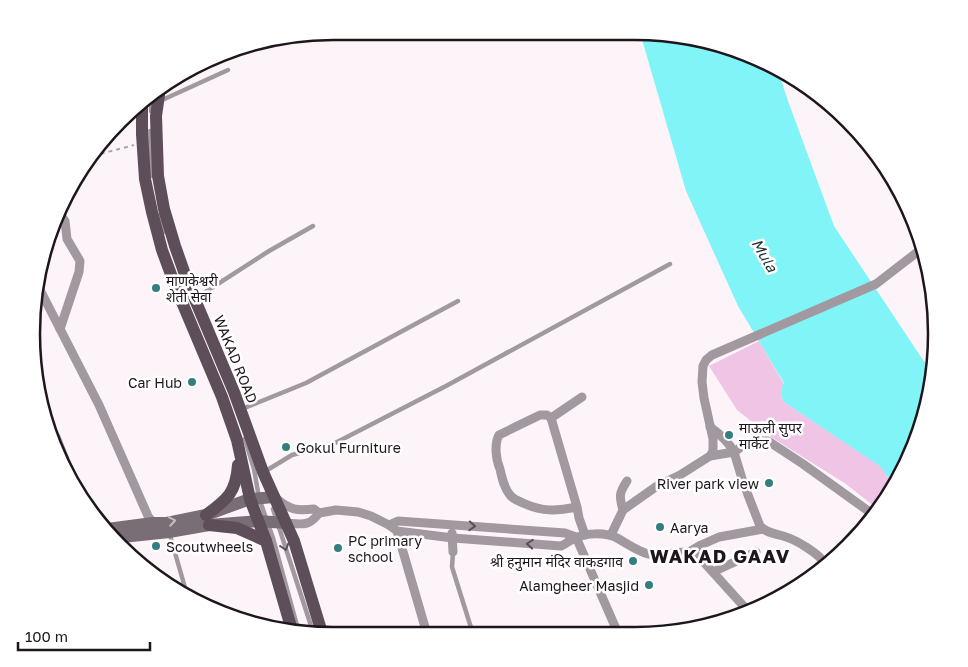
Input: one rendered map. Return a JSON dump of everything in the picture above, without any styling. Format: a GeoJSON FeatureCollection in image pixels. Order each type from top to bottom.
{"type":"FeatureCollection","features":[{"type":"Feature","properties":{"kind":"main road","name":"WAKAD ROAD"},"geometry":{"type":"LineString","coordinates":[[154,102],[158,176],[164,209],[175,246],[240,410],[258,471],[263,498],[272,522],[266,541],[290,623]]}},
{"type":"Feature","properties":{"kind":"main road","name":"WAKAD ROAD"},"geometry":{"type":"LineString","coordinates":[[142,111],[142,142],[147,187],[162,250],[222,397],[237,440],[272,522],[294,541],[320,626]]}},
{"type":"Feature","properties":{"kind":"main road"},"geometry":{"type":"LineString","coordinates":[[207,520],[235,487],[239,462],[237,440]]}},
{"type":"Feature","properties":{"kind":"main road"},"geometry":{"type":"LineString","coordinates":[[122,537],[169,532],[207,520],[263,498]]}},
{"type":"Feature","properties":{"kind":"main road"},"geometry":{"type":"LineString","coordinates":[[207,520],[237,528],[266,541]]}},
{"type":"Feature","properties":{"kind":"main road"},"geometry":{"type":"LineString","coordinates":[[114,528],[153,523],[207,520],[272,522]]}},
{"type":"Feature","properties":{"kind":"street"},"geometry":{"type":"LineString","coordinates":[[60,329],[79,272],[80,261],[67,239],[66,221],[63,218]]}},
{"type":"Feature","properties":{"kind":"street"},"geometry":{"type":"LineString","coordinates":[[710,456],[713,451],[713,439],[702,382],[706,360],[712,355],[876,284],[916,253]]}},
{"type":"Feature","properties":{"kind":"street"},"geometry":{"type":"LineString","coordinates":[[43,296],[99,405],[148,516],[153,523]]}},
{"type":"Feature","properties":{"kind":"street"},"geometry":{"type":"LineString","coordinates":[[551,418],[582,397]]}},
{"type":"Feature","properties":{"kind":"street"},"geometry":{"type":"LineString","coordinates":[[577,507],[561,510],[541,510],[512,497],[507,491],[497,462],[497,439],[500,435],[540,416],[547,415],[551,418],[577,507],[580,536],[615,627]]}},
{"type":"Feature","properties":{"kind":"street"},"geometry":{"type":"LineString","coordinates":[[710,427],[720,433],[730,444],[763,530]]}},
{"type":"Feature","properties":{"kind":"street"},"geometry":{"type":"LineString","coordinates":[[611,534],[623,510],[657,486],[680,475],[710,456],[734,452],[744,445],[759,441],[768,441],[868,511]]}},
{"type":"Feature","properties":{"kind":"street"},"geometry":{"type":"LineString","coordinates":[[623,510],[620,499],[621,490],[628,481]]}},
{"type":"Feature","properties":{"kind":"street"},"geometry":{"type":"LineString","coordinates":[[263,498],[298,511],[314,509],[319,513]]}},
{"type":"Feature","properties":{"kind":"street"},"geometry":{"type":"LineString","coordinates":[[272,522],[304,524],[313,521],[319,513],[336,510],[358,512],[372,516],[389,525],[397,532],[425,627]]}},
{"type":"Feature","properties":{"kind":"street"},"geometry":{"type":"LineString","coordinates":[[389,525],[398,521],[565,533],[580,536],[611,534],[648,554],[663,555],[681,552],[695,554],[701,558],[744,606]]}},
{"type":"Feature","properties":{"kind":"street"},"geometry":{"type":"LineString","coordinates":[[452,525],[453,552]]}},
{"type":"Feature","properties":{"kind":"street"},"geometry":{"type":"LineString","coordinates":[[689,552],[701,544],[719,537],[763,530],[791,539],[822,559]]}},
{"type":"Feature","properties":{"kind":"street"},"geometry":{"type":"LineString","coordinates":[[397,532],[561,546],[580,536]]}},
{"type":"Feature","properties":{"kind":"street"},"geometry":{"type":"LineString","coordinates":[[713,572],[756,552]]}},
{"type":"Feature","properties":{"kind":"lane"},"geometry":{"type":"LineString","coordinates":[[161,96],[228,70]]}},
{"type":"Feature","properties":{"kind":"lane"},"geometry":{"type":"LineString","coordinates":[[154,102],[150,162],[161,222],[258,471],[292,455],[343,440],[670,264]]}},
{"type":"Feature","properties":{"kind":"lane"},"geometry":{"type":"LineString","coordinates":[[195,298],[269,251],[313,226]]}},
{"type":"Feature","properties":{"kind":"lane"},"geometry":{"type":"LineString","coordinates":[[240,410],[302,385],[458,301]]}},
{"type":"Feature","properties":{"kind":"lane"},"geometry":{"type":"LineString","coordinates":[[272,522],[273,538],[297,624]]}},
{"type":"Feature","properties":{"kind":"lane"},"geometry":{"type":"LineString","coordinates":[[272,522],[310,626]]}},
{"type":"Feature","properties":{"kind":"lane"},"geometry":{"type":"LineString","coordinates":[[169,532],[185,587]]}},
{"type":"Feature","properties":{"kind":"lane"},"geometry":{"type":"LineString","coordinates":[[453,552],[452,567],[471,627]]}},
{"type":"Feature","properties":{"kind":"path"},"geometry":{"type":"LineString","coordinates":[[102,153],[142,142]]}},
{"type":"Feature","properties":{"kind":"shaded area"},"geometry":{"type":"Polygon","coordinates":[[[759,341],[784,384],[781,393],[784,402],[882,467],[890,478],[873,505],[846,484],[771,437],[737,410],[709,366],[759,341]]]}},
{"type":"Feature","properties":{"kind":"water","name":"Mula"},"geometry":{"type":"Polygon","coordinates":[[[642,40],[673,43],[710,50],[747,62],[781,79],[834,226],[926,363],[918,409],[906,446],[890,478],[881,467],[784,402],[781,393],[784,383],[738,306],[686,191],[642,40]]]}},
{"type":"Feature","properties":{"kind":"place","name":"माणकेश्वरी शेती सेवा"},"geometry":{"type":"Point","coordinates":[156,288]}},
{"type":"Feature","properties":{"kind":"place","name":"Car Hub"},"geometry":{"type":"Point","coordinates":[192,382]}},
{"type":"Feature","properties":{"kind":"place","name":"माऊली सुपर मार्केट"},"geometry":{"type":"Point","coordinates":[729,435]}},
{"type":"Feature","properties":{"kind":"place","name":"Gokul Furniture"},"geometry":{"type":"Point","coordinates":[286,447]}},
{"type":"Feature","properties":{"kind":"place","name":"River park view"},"geometry":{"type":"Point","coordinates":[769,483]}},
{"type":"Feature","properties":{"kind":"place","name":"Aarya"},"geometry":{"type":"Point","coordinates":[660,527]}},
{"type":"Feature","properties":{"kind":"place","name":"Scoutwheels"},"geometry":{"type":"Point","coordinates":[156,546]}},
{"type":"Feature","properties":{"kind":"place","name":"PC primary school"},"geometry":{"type":"Point","coordinates":[338,548]}},
{"type":"Feature","properties":{"kind":"place","name":"श्री हनुमान मंदिर वाकडगाव"},"geometry":{"type":"Point","coordinates":[633,561]}},
{"type":"Feature","properties":{"kind":"place","name":"Alamgheer Masjid"},"geometry":{"type":"Point","coordinates":[649,585]}},
{"type":"Feature","properties":{"kind":"district","name":"WAKAD GAAV"},"geometry":{"type":"Point","coordinates":[720,555]}}]}
